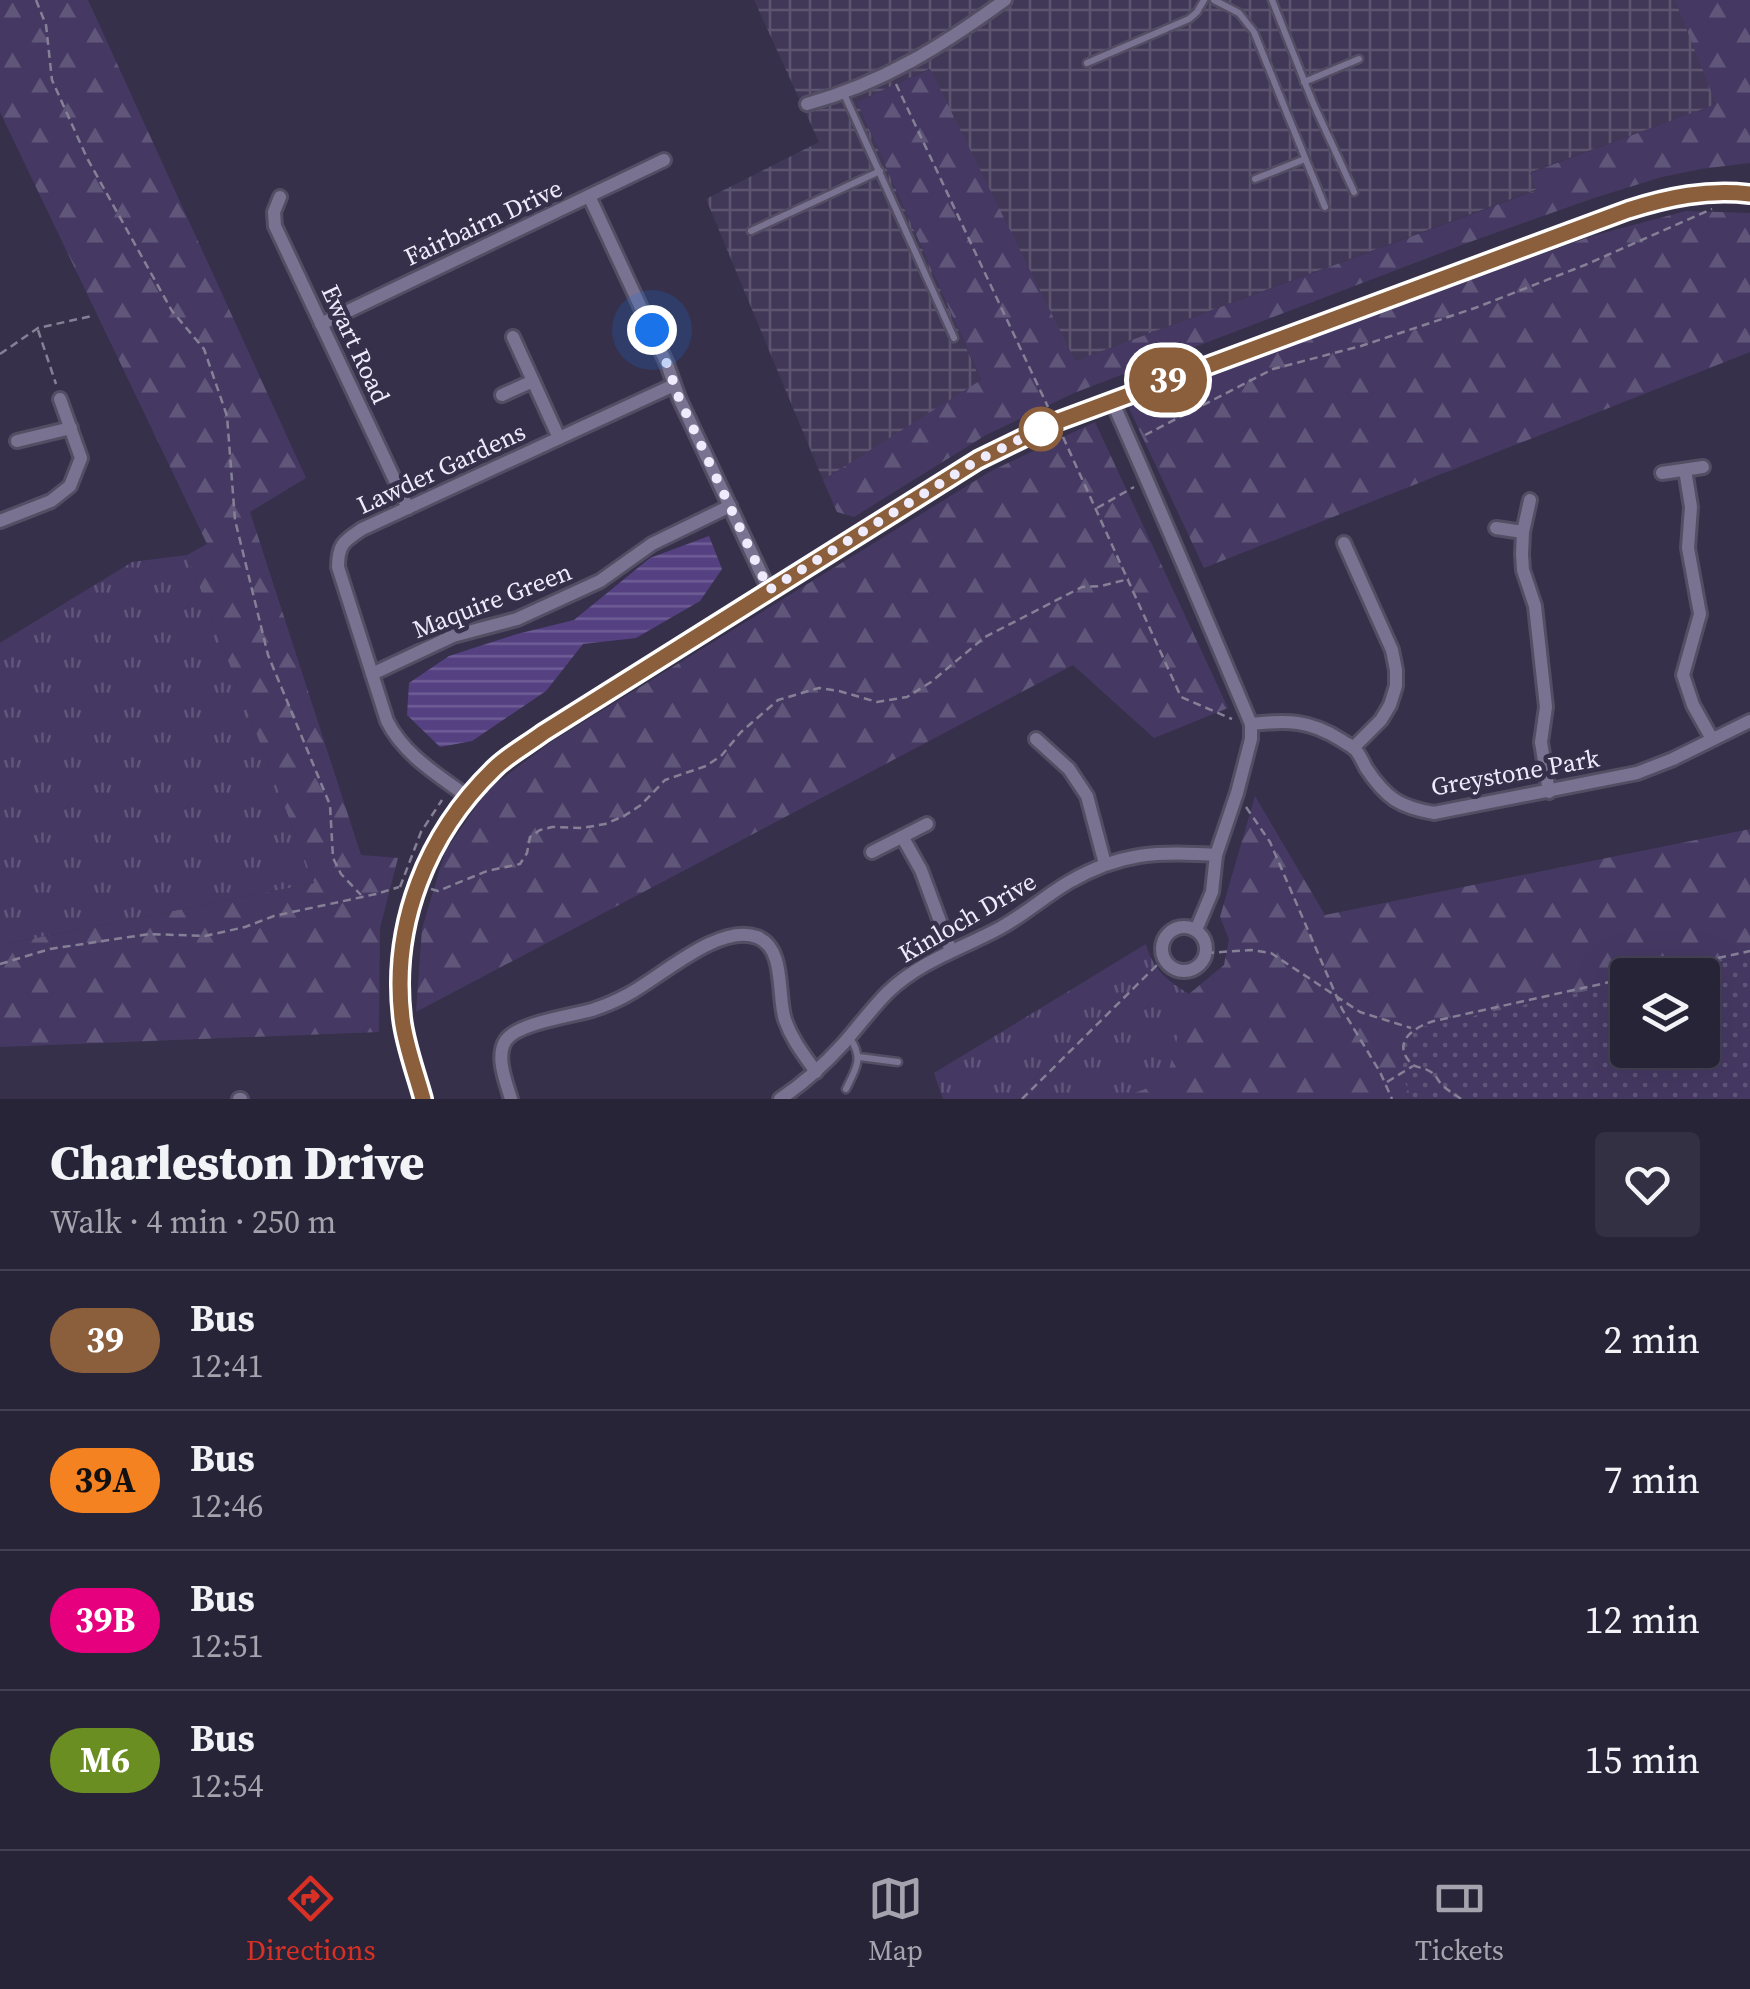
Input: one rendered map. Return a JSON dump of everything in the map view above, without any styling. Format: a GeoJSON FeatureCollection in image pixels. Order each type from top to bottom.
{"type":"FeatureCollection","features":[{"type":"Feature","properties":{"kind":"street"},"geometry":{"type":"LineString","coordinates":[[807,104],[891,74],[937,48],[1005,0]]}},
{"type":"Feature","properties":{"kind":"street","name":"Fairbairn Drive"},"geometry":{"type":"LineString","coordinates":[[322,324],[664,160]]}},
{"type":"Feature","properties":{"kind":"street"},"geometry":{"type":"LineString","coordinates":[[423,1099],[402,1017],[401,958],[416,886],[430,854],[468,797],[496,767],[543,733],[978,460],[1056,422],[1628,210],[1686,195],[1750,194]]}},
{"type":"Feature","properties":{"kind":"street"},"geometry":{"type":"LineString","coordinates":[[589,196],[769,590]]}},
{"type":"Feature","properties":{"kind":"street","name":"Ewart Road"},"geometry":{"type":"LineString","coordinates":[[280,197],[274,212],[275,226],[408,508]]}},
{"type":"Feature","properties":{"kind":"street","name":"Lawder Gardens"},"geometry":{"type":"LineString","coordinates":[[512,336],[560,438]]}},
{"type":"Feature","properties":{"kind":"street","name":"Lawder Gardens"},"geometry":{"type":"LineString","coordinates":[[502,394],[533,381]]}},
{"type":"Feature","properties":{"kind":"street","name":"Lawder Gardens"},"geometry":{"type":"LineString","coordinates":[[468,797],[405,749],[394,736],[338,567],[341,546],[362,529],[674,385]]}},
{"type":"Feature","properties":{"kind":"street"},"geometry":{"type":"LineString","coordinates":[[0,522],[51,501],[70,486],[81,458],[60,400]]}},
{"type":"Feature","properties":{"kind":"street"},"geometry":{"type":"LineString","coordinates":[[1112,401],[1251,724],[1251,740],[1237,793],[1216,855],[1212,892],[1196,930]]}},
{"type":"Feature","properties":{"kind":"street"},"geometry":{"type":"LineString","coordinates":[[17,441],[70,428]]}},
{"type":"Feature","properties":{"kind":"street"},"geometry":{"type":"LineString","coordinates":[[1662,473],[1703,466]]}},
{"type":"Feature","properties":{"kind":"street"},"geometry":{"type":"LineString","coordinates":[[1684,470],[1690,507],[1688,548],[1700,614],[1683,675],[1712,739]]}},
{"type":"Feature","properties":{"kind":"street"},"geometry":{"type":"LineString","coordinates":[[1530,500],[1523,532],[1523,570],[1535,606],[1546,707],[1541,742],[1548,792]]}},
{"type":"Feature","properties":{"kind":"street","name":"Maquire Green"},"geometry":{"type":"LineString","coordinates":[[372,674],[453,636],[517,619],[600,581],[652,544],[730,506]]}},
{"type":"Feature","properties":{"kind":"street"},"geometry":{"type":"LineString","coordinates":[[1496,528],[1523,532]]}},
{"type":"Feature","properties":{"kind":"street"},"geometry":{"type":"LineString","coordinates":[[1344,543],[1392,650],[1396,670],[1390,705],[1354,748]]}},
{"type":"Feature","properties":{"kind":"street","name":"Greystone Park"},"geometry":{"type":"LineString","coordinates":[[1251,724],[1312,724],[1354,748],[1391,799],[1411,809],[1434,813],[1636,773],[1750,720]]}},
{"type":"Feature","properties":{"kind":"street"},"geometry":{"type":"LineString","coordinates":[[1036,739],[1068,769],[1087,796],[1105,864]]}},
{"type":"Feature","properties":{"kind":"street"},"geometry":{"type":"LineString","coordinates":[[872,852],[927,824]]}},
{"type":"Feature","properties":{"kind":"street"},"geometry":{"type":"LineString","coordinates":[[903,838],[921,870],[951,951]]}},
{"type":"Feature","properties":{"kind":"street","name":"Kinloch Drive"},"geometry":{"type":"LineString","coordinates":[[780,1099],[816,1072],[887,993],[930,960],[1001,928],[1070,882],[1105,864],[1170,852],[1216,855]]}},
{"type":"Feature","properties":{"kind":"street"},"geometry":{"type":"LineString","coordinates":[[1182,926],[1196,930],[1205,940],[1206,953],[1199,965],[1187,970],[1174,968],[1164,958],[1162,944],[1169,932],[1182,926]]}},
{"type":"Feature","properties":{"kind":"street"},"geometry":{"type":"LineString","coordinates":[[511,1099],[501,1052],[516,1030],[626,996],[688,956],[725,938],[743,935],[769,945],[777,964],[783,1016],[792,1040],[816,1072]]}},
{"type":"Feature","properties":{"kind":"lane"},"geometry":{"type":"LineString","coordinates":[[1087,62],[1189,19],[1204,0]]}},
{"type":"Feature","properties":{"kind":"lane"},"geometry":{"type":"LineString","coordinates":[[1214,0],[1246,18],[1254,32],[1326,208]]}},
{"type":"Feature","properties":{"kind":"lane"},"geometry":{"type":"LineString","coordinates":[[1272,0],[1354,192]]}},
{"type":"Feature","properties":{"kind":"lane"},"geometry":{"type":"LineString","coordinates":[[1304,82],[1359,58]]}},
{"type":"Feature","properties":{"kind":"lane"},"geometry":{"type":"LineString","coordinates":[[843,93],[954,338]]}},
{"type":"Feature","properties":{"kind":"lane"},"geometry":{"type":"LineString","coordinates":[[1255,179],[1305,159]]}},
{"type":"Feature","properties":{"kind":"lane"},"geometry":{"type":"LineString","coordinates":[[752,231],[880,172]]}},
{"type":"Feature","properties":{"kind":"lane"},"geometry":{"type":"LineString","coordinates":[[846,1088],[859,1058],[849,1037]]}},
{"type":"Feature","properties":{"kind":"lane"},"geometry":{"type":"LineString","coordinates":[[859,1058],[898,1062]]}},
{"type":"Feature","properties":{"kind":"path"},"geometry":{"type":"LineString","coordinates":[[36,0],[46,25],[52,80],[88,158],[172,311],[204,349],[228,416],[235,520],[268,655],[330,805],[334,858],[342,874],[363,897]]}},
{"type":"Feature","properties":{"kind":"path"},"geometry":{"type":"LineString","coordinates":[[891,74],[1181,697],[1251,724]]}},
{"type":"Feature","properties":{"kind":"path"},"geometry":{"type":"LineString","coordinates":[[1131,443],[1274,369],[1361,346],[1475,308],[1710,210]]}},
{"type":"Feature","properties":{"kind":"path"},"geometry":{"type":"LineString","coordinates":[[0,354],[38,328],[92,316]]}},
{"type":"Feature","properties":{"kind":"path"},"geometry":{"type":"LineString","coordinates":[[38,328],[60,400]]}},
{"type":"Feature","properties":{"kind":"path"},"geometry":{"type":"LineString","coordinates":[[1096,508],[1147,480]]}},
{"type":"Feature","properties":{"kind":"path"},"geometry":{"type":"LineString","coordinates":[[416,886],[438,891],[520,864],[530,838],[540,830],[582,828],[624,816],[665,780],[706,766],[722,755],[741,732],[778,700],[819,688],[877,702],[906,697],[931,682],[985,637],[1082,588],[1129,579]]}},
{"type":"Feature","properties":{"kind":"path"},"geometry":{"type":"LineString","coordinates":[[0,964],[50,950],[148,934],[205,936],[400,886],[422,832],[452,785]]}},
{"type":"Feature","properties":{"kind":"path"},"geometry":{"type":"LineString","coordinates":[[1237,793],[1270,842],[1336,996],[1392,1099]]}},
{"type":"Feature","properties":{"kind":"path"},"geometry":{"type":"LineString","coordinates":[[1718,958],[1750,951]]}},
{"type":"Feature","properties":{"kind":"path"},"geometry":{"type":"LineString","coordinates":[[1206,953],[1271,953],[1360,1012],[1413,1028],[1610,982]]}},
{"type":"Feature","properties":{"kind":"path"},"geometry":{"type":"LineString","coordinates":[[1022,1099],[1164,958]]}},
{"type":"Feature","properties":{"kind":"path"},"geometry":{"type":"LineString","coordinates":[[1413,1028],[1405,1047],[1408,1060],[1413,1066],[1433,1072],[1441,1084],[1461,1099]]}},
{"type":"Feature","properties":{"kind":"path"},"geometry":{"type":"LineString","coordinates":[[1386,1083],[1413,1066]]}},
{"type":"Feature","properties":{"kind":"shaded area"},"geometry":{"type":"Polygon","coordinates":[[[754,0],[1675,0],[1717,104],[1531,172],[1538,189],[1075,361],[929,69],[857,102],[981,381],[823,480],[706,199],[819,142],[754,0]]]}},
{"type":"Feature","properties":{"kind":"shaded area"},"geometry":{"type":"Polygon","coordinates":[[[709,536],[722,569],[700,601],[636,638],[583,644],[546,691],[472,741],[440,747],[407,715],[409,683],[449,656],[574,620],[650,558],[709,536]]]}},
{"type":"Feature","properties":{"kind":"green space"},"geometry":{"type":"Polygon","coordinates":[[[0,0],[88,0],[306,478],[250,512],[361,855],[398,858],[380,928],[379,1032],[0,1047],[0,945],[314,883],[187,555],[207,544],[0,112],[0,0]]]}},
{"type":"Feature","properties":{"kind":"green space"},"geometry":{"type":"Polygon","coordinates":[[[1675,0],[1750,0],[1750,163],[1662,177],[1594,198],[1074,393],[986,435],[854,517],[837,512],[823,480],[981,380],[857,102],[930,69],[1075,361],[1537,190],[1530,173],[1716,104],[1675,0]]]}},
{"type":"Feature","properties":{"kind":"green space"},"geometry":{"type":"Polygon","coordinates":[[[1686,211],[1750,213],[1750,352],[1204,568],[1127,404],[1592,236],[1686,211]]]}},
{"type":"Feature","properties":{"kind":"green space"},"geometry":{"type":"Polygon","coordinates":[[[1095,422],[1228,708],[1154,738],[1073,665],[416,1012],[422,929],[445,852],[487,790],[551,742],[991,471],[1095,422]]]}},
{"type":"Feature","properties":{"kind":"green space"},"geometry":{"type":"Polygon","coordinates":[[[187,555],[314,883],[0,945],[0,643],[132,562],[187,555]]]}},
{"type":"Feature","properties":{"kind":"green space"},"geometry":{"type":"Polygon","coordinates":[[[1255,796],[1325,915],[1750,829],[1750,955],[1720,962],[1720,958],[1610,958],[1610,986],[1399,1032],[1403,1078],[1412,1099],[1118,1099],[1165,1081],[1189,994],[1224,965],[1229,939],[1220,917],[1255,796]]]}},
{"type":"Feature","properties":{"kind":"green space"},"geometry":{"type":"Polygon","coordinates":[[[1146,944],[1162,974],[1189,994],[1166,1081],[1118,1099],[943,1099],[934,1073],[1146,944]]]}},
{"type":"Feature","properties":{"kind":"green space"},"geometry":{"type":"Polygon","coordinates":[[[1750,955],[1750,1099],[1412,1099],[1403,1078],[1398,1032],[1610,986],[1610,1068],[1720,1068],[1720,962],[1750,955]]]}},
{"type":"Feature","properties":{"kind":"bus line","name":"39"},"geometry":{"type":"LineString","coordinates":[[423,1099],[402,1017],[401,958],[416,886],[430,854],[468,797],[496,767],[543,733],[978,460],[1056,422],[1628,210],[1706,192],[1750,194]]}},
{"type":"Feature","properties":{"kind":"route"},"geometry":{"type":"LineString","coordinates":[[652,330],[679,398],[769,590],[978,460],[1041,429]]}}]}
